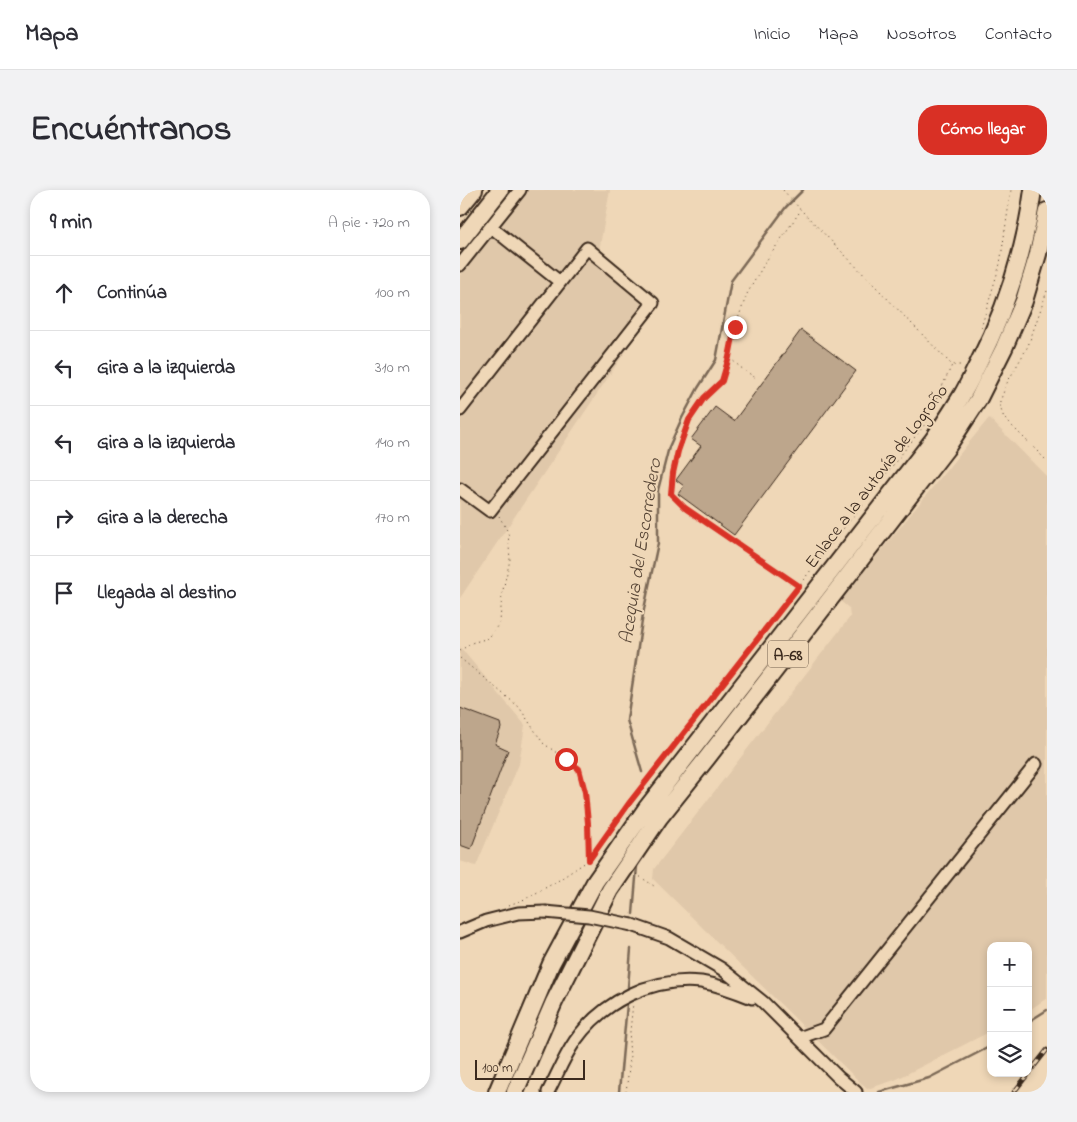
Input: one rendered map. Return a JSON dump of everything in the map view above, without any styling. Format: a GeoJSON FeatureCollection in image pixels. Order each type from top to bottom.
{"type":"FeatureCollection","features":[{"type":"Feature","properties":{"kind":"highway"},"geometry":{"type":"LineString","coordinates":[[460,207],[474,190]]}},
{"type":"Feature","properties":{"kind":"highway"},"geometry":{"type":"LineString","coordinates":[[460,242],[500,190]]}},
{"type":"Feature","properties":{"kind":"highway","name":"Enlace a la autovía de Logroño"},"geometry":{"type":"LineString","coordinates":[[497,1092],[551,964],[595,882],[670,777],[933,440],[963,394],[990,341],[1008,295],[1022,251],[1031,211],[1033,190]]}},
{"type":"Feature","properties":{"kind":"highway","name":"Enlace a la autovía de Logroño"},"geometry":{"type":"LineString","coordinates":[[515,1092],[554,1002],[610,890],[659,818],[946,449],[978,400],[1004,348],[1024,301],[1038,254],[1047,211]]}},
{"type":"Feature","properties":{"kind":"highway"},"geometry":{"type":"LineString","coordinates":[[523,1092],[539,1055],[554,1002]]}},
{"type":"Feature","properties":{"kind":"highway"},"geometry":{"type":"LineString","coordinates":[[489,1092],[505,1059],[516,1046]]}},
{"type":"Feature","properties":{"kind":"street"},"geometry":{"type":"LineString","coordinates":[[460,265],[520,190]]}},
{"type":"Feature","properties":{"kind":"street"},"geometry":{"type":"LineString","coordinates":[[490,227],[560,282]]}},
{"type":"Feature","properties":{"kind":"street"},"geometry":{"type":"LineString","coordinates":[[460,410],[587,248],[653,303],[490,511],[460,489]]}},
{"type":"Feature","properties":{"kind":"street"},"geometry":{"type":"LineString","coordinates":[[799,1038],[824,1029],[1036,764]]}},
{"type":"Feature","properties":{"kind":"street"},"geometry":{"type":"LineString","coordinates":[[670,777],[683,788]]}},
{"type":"Feature","properties":{"kind":"street"},"geometry":{"type":"LineString","coordinates":[[460,932],[486,921],[518,912],[545,912],[589,916],[632,924],[669,938],[722,969],[763,1002],[838,1077],[856,1092]]}},
{"type":"Feature","properties":{"kind":"street"},"geometry":{"type":"LineString","coordinates":[[548,1092],[567,1053],[582,1032],[612,1004],[633,992],[668,983],[695,982],[725,988],[763,1002]]}},
{"type":"Feature","properties":{"kind":"path"},"geometry":{"type":"LineString","coordinates":[[783,190],[952,366]]}},
{"type":"Feature","properties":{"kind":"path"},"geometry":{"type":"LineString","coordinates":[[980,332],[1000,264],[1011,190]]}},
{"type":"Feature","properties":{"kind":"path"},"geometry":{"type":"LineString","coordinates":[[799,586],[685,508],[671,494],[678,451],[689,420],[704,398],[722,381],[735,327],[747,294],[766,261],[801,210]]}},
{"type":"Feature","properties":{"kind":"path"},"geometry":{"type":"LineString","coordinates":[[1047,291],[1028,346],[1007,383],[999,404],[1004,418],[1047,460]]}},
{"type":"Feature","properties":{"kind":"path"},"geometry":{"type":"LineString","coordinates":[[729,357],[757,379]]}},
{"type":"Feature","properties":{"kind":"path"},"geometry":{"type":"LineString","coordinates":[[952,366],[964,365]]}},
{"type":"Feature","properties":{"kind":"path"},"geometry":{"type":"LineString","coordinates":[[504,907],[525,899],[556,882],[589,860],[630,802],[924,424],[952,366]]}},
{"type":"Feature","properties":{"kind":"path"},"geometry":{"type":"LineString","coordinates":[[460,651],[471,643],[489,638],[500,622],[502,594],[510,560],[508,532],[494,506]]}},
{"type":"Feature","properties":{"kind":"path"},"geometry":{"type":"LineString","coordinates":[[460,658],[520,708],[543,743],[579,769],[585,792],[589,860]]}},
{"type":"Feature","properties":{"kind":"path"},"geometry":{"type":"LineString","coordinates":[[634,872],[654,886]]}},
{"type":"Feature","properties":{"kind":"path"},"geometry":{"type":"LineString","coordinates":[[626,1092],[633,992]]}},
{"type":"Feature","properties":{"kind":"path"},"geometry":{"type":"LineString","coordinates":[[1038,1092],[1047,1080]]}},
{"type":"Feature","properties":{"kind":"shaded area"},"geometry":{"type":"Polygon","coordinates":[[[525,190],[610,190],[599,251],[660,300],[460,598],[460,275],[525,190]]]}},
{"type":"Feature","properties":{"kind":"shaded area"},"geometry":{"type":"Polygon","coordinates":[[[989,418],[1047,477],[1047,998],[1032,1008],[1032,942],[987,942],[987,1033],[895,1080],[867,1089],[653,879],[654,869],[850,617],[849,608],[840,601],[989,418]]]}},
{"type":"Feature","properties":{"kind":"shaded area"},"geometry":{"type":"Polygon","coordinates":[[[460,647],[525,725],[519,764],[476,866],[460,861],[460,647]]]}},
{"type":"Feature","properties":{"kind":"building"},"geometry":{"type":"Polygon","coordinates":[[[801,330],[856,371],[734,535],[678,494],[684,486],[676,480],[701,446],[691,439],[715,407],[734,421],[801,330]]]}},
{"type":"Feature","properties":{"kind":"building"},"geometry":{"type":"Polygon","coordinates":[[[460,708],[500,723],[501,728],[495,744],[508,750],[471,849],[460,845],[460,708]]]}},
{"type":"Feature","properties":{"kind":"waterway","name":"Acequia del Escorredero"},"geometry":{"type":"LineString","coordinates":[[642,772],[627,720],[643,614],[658,543],[658,490],[669,447],[698,388],[716,360],[731,281],[786,207],[803,190]]}},
{"type":"Feature","properties":{"kind":"waterway","name":"Acequia del Escorredero"},"geometry":{"type":"LineString","coordinates":[[633,914],[637,866]]}},
{"type":"Feature","properties":{"kind":"waterway","name":"Acequia del Escorredero"},"geometry":{"type":"LineString","coordinates":[[628,987],[631,949]]}},
{"type":"Feature","properties":{"kind":"waterway","name":"Acequia del Escorredero"},"geometry":{"type":"LineString","coordinates":[[619,1092],[627,1004]]}},
{"type":"Feature","properties":{"kind":"waterway"},"geometry":{"type":"LineString","coordinates":[[1032,1019],[1047,1010]]}},
{"type":"Feature","properties":{"kind":"waterway"},"geometry":{"type":"LineString","coordinates":[[879,1092],[929,1078],[987,1048]]}},
{"type":"Feature","properties":{"kind":"railway"},"geometry":{"type":"LineString","coordinates":[[1014,1092],[1047,1050]]}},
{"type":"Feature","properties":{"kind":"route"},"geometry":{"type":"LineString","coordinates":[[566,759],[579,769],[585,792],[589,860],[630,802],[799,586],[685,508],[671,494],[678,451],[689,420],[704,398],[722,381],[735,327]]}}]}
